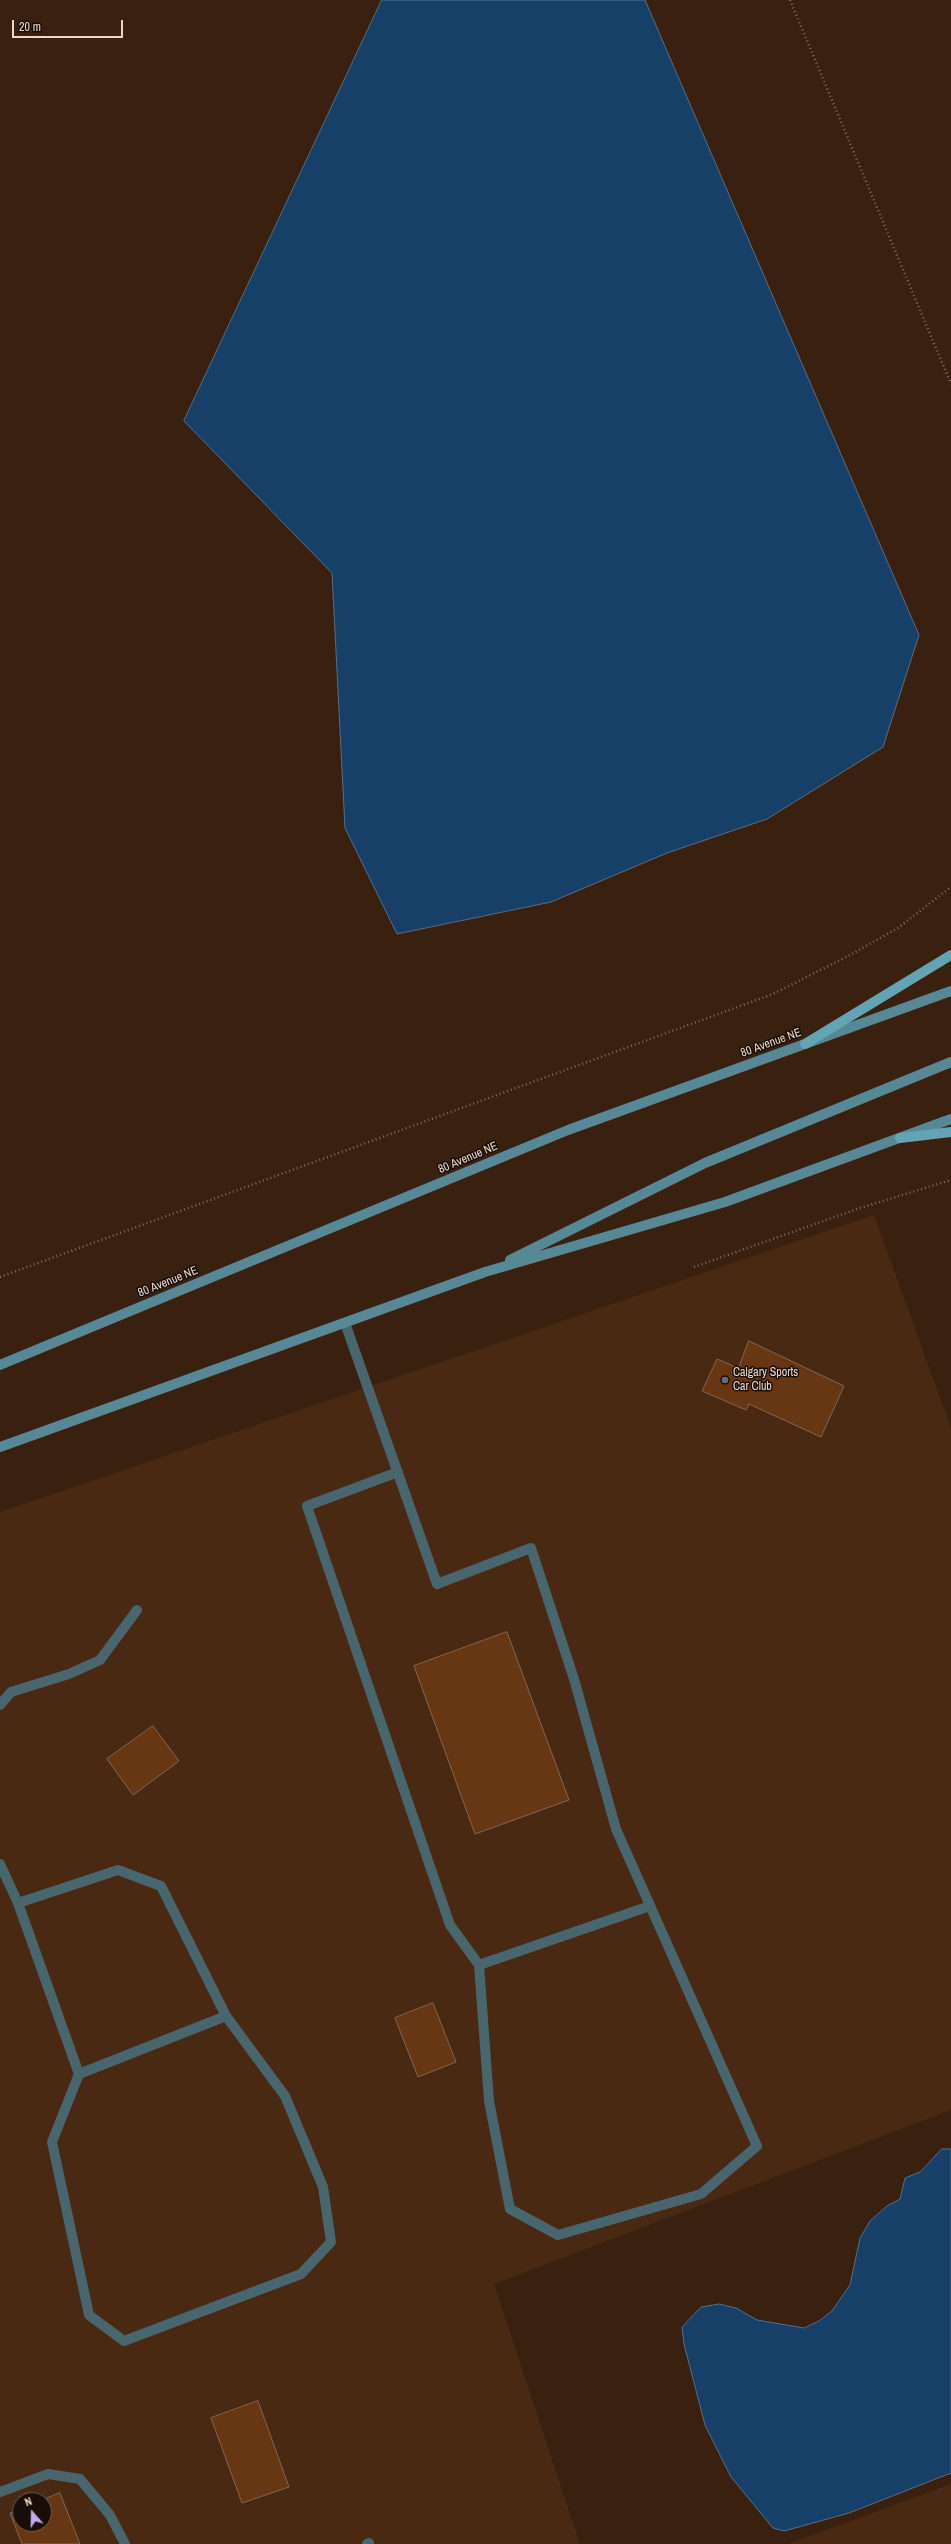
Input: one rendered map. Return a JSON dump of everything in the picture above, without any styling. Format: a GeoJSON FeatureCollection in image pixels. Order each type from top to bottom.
{"type":"FeatureCollection","features":[{"type":"Feature","properties":{"kind":"main road"},"geometry":{"type":"LineString","coordinates":[[805,1044],[951,955]]}},
{"type":"Feature","properties":{"kind":"main road"},"geometry":{"type":"LineString","coordinates":[[900,1138],[951,1132]]}},
{"type":"Feature","properties":{"kind":"street","name":"80 Avenue NE"},"geometry":{"type":"LineString","coordinates":[[0,1365],[568,1130],[951,991]]}},
{"type":"Feature","properties":{"kind":"street"},"geometry":{"type":"LineString","coordinates":[[485,1272],[705,1163],[951,1062]]}},
{"type":"Feature","properties":{"kind":"street"},"geometry":{"type":"LineString","coordinates":[[0,1447],[485,1272],[725,1202],[951,1119]]}},
{"type":"Feature","properties":{"kind":"lane"},"geometry":{"type":"LineString","coordinates":[[345,1323],[398,1472],[437,1584],[531,1548],[574,1679],[616,1829],[757,2146],[701,2194],[558,2235],[510,2209],[489,2101],[479,1965],[450,1925],[307,1506],[398,1472]]}},
{"type":"Feature","properties":{"kind":"lane"},"geometry":{"type":"LineString","coordinates":[[0,1705],[11,1692],[69,1674],[100,1660],[137,1610]]}},
{"type":"Feature","properties":{"kind":"lane"},"geometry":{"type":"LineString","coordinates":[[0,1864],[18,1903],[79,2074],[52,2142],[89,2315],[124,2341],[301,2274],[331,2242],[323,2187],[285,2096],[226,2016],[161,1886],[118,1870],[18,1903]]}},
{"type":"Feature","properties":{"kind":"lane"},"geometry":{"type":"LineString","coordinates":[[479,1965],[650,1906]]}},
{"type":"Feature","properties":{"kind":"lane"},"geometry":{"type":"LineString","coordinates":[[79,2074],[226,2016]]}},
{"type":"Feature","properties":{"kind":"lane"},"geometry":{"type":"LineString","coordinates":[[0,2492],[48,2474],[80,2479],[110,2515],[125,2544]]}},
{"type":"Feature","properties":{"kind":"path"},"geometry":{"type":"LineString","coordinates":[[790,0],[951,384]]}},
{"type":"Feature","properties":{"kind":"path"},"geometry":{"type":"LineString","coordinates":[[0,1277],[773,994],[850,955],[898,928],[951,888]]}},
{"type":"Feature","properties":{"kind":"path"},"geometry":{"type":"LineString","coordinates":[[694,1267],[860,1208],[951,1180]]}},
{"type":"Feature","properties":{"kind":"shaded area"},"geometry":{"type":"Polygon","coordinates":[[[874,1215],[951,1428],[951,2110],[494,2284],[580,2544],[0,2544],[0,1512],[874,1215]]]}},
{"type":"Feature","properties":{"kind":"shaded area"},"geometry":{"type":"Polygon","coordinates":[[[951,2484],[951,2544],[788,2544],[951,2484]]]}},
{"type":"Feature","properties":{"kind":"water"},"geometry":{"type":"Polygon","coordinates":[[[382,0],[645,0],[919,635],[883,747],[767,819],[667,853],[551,902],[397,934],[345,828],[332,573],[184,421],[382,0]]]}},
{"type":"Feature","properties":{"kind":"water"},"geometry":{"type":"Polygon","coordinates":[[[942,2149],[951,2149],[951,2473],[849,2513],[784,2531],[773,2528],[731,2477],[705,2425],[684,2344],[682,2327],[701,2307],[719,2304],[736,2308],[757,2320],[804,2328],[819,2321],[832,2311],[850,2285],[860,2238],[870,2221],[887,2206],[900,2199],[905,2178],[920,2172],[942,2149]]]}},
{"type":"Feature","properties":{"kind":"building"},"geometry":{"type":"Polygon","coordinates":[[[749,1341],[844,1386],[821,1437],[749,1404],[746,1410],[702,1391],[717,1359],[738,1368],[749,1341]]]}},
{"type":"Feature","properties":{"kind":"building"},"geometry":{"type":"Polygon","coordinates":[[[507,1632],[569,1800],[475,1834],[414,1666],[507,1632]]]}},
{"type":"Feature","properties":{"kind":"building"},"geometry":{"type":"Polygon","coordinates":[[[153,1726],[179,1761],[133,1795],[107,1759],[153,1726]]]}},
{"type":"Feature","properties":{"kind":"building"},"geometry":{"type":"Polygon","coordinates":[[[433,2003],[456,2062],[418,2077],[395,2018],[433,2003]]]}},
{"type":"Feature","properties":{"kind":"building"},"geometry":{"type":"Polygon","coordinates":[[[258,2401],[289,2487],[242,2503],[211,2418],[258,2401]]]}},
{"type":"Feature","properties":{"kind":"building"},"geometry":{"type":"Polygon","coordinates":[[[60,2493],[80,2544],[22,2544],[17,2532],[52,2532],[52,2496],[60,2493]]]}},
{"type":"Feature","properties":{"kind":"place","name":"Calgary Sports Car Club"},"geometry":{"type":"Point","coordinates":[725,1380]}}]}
